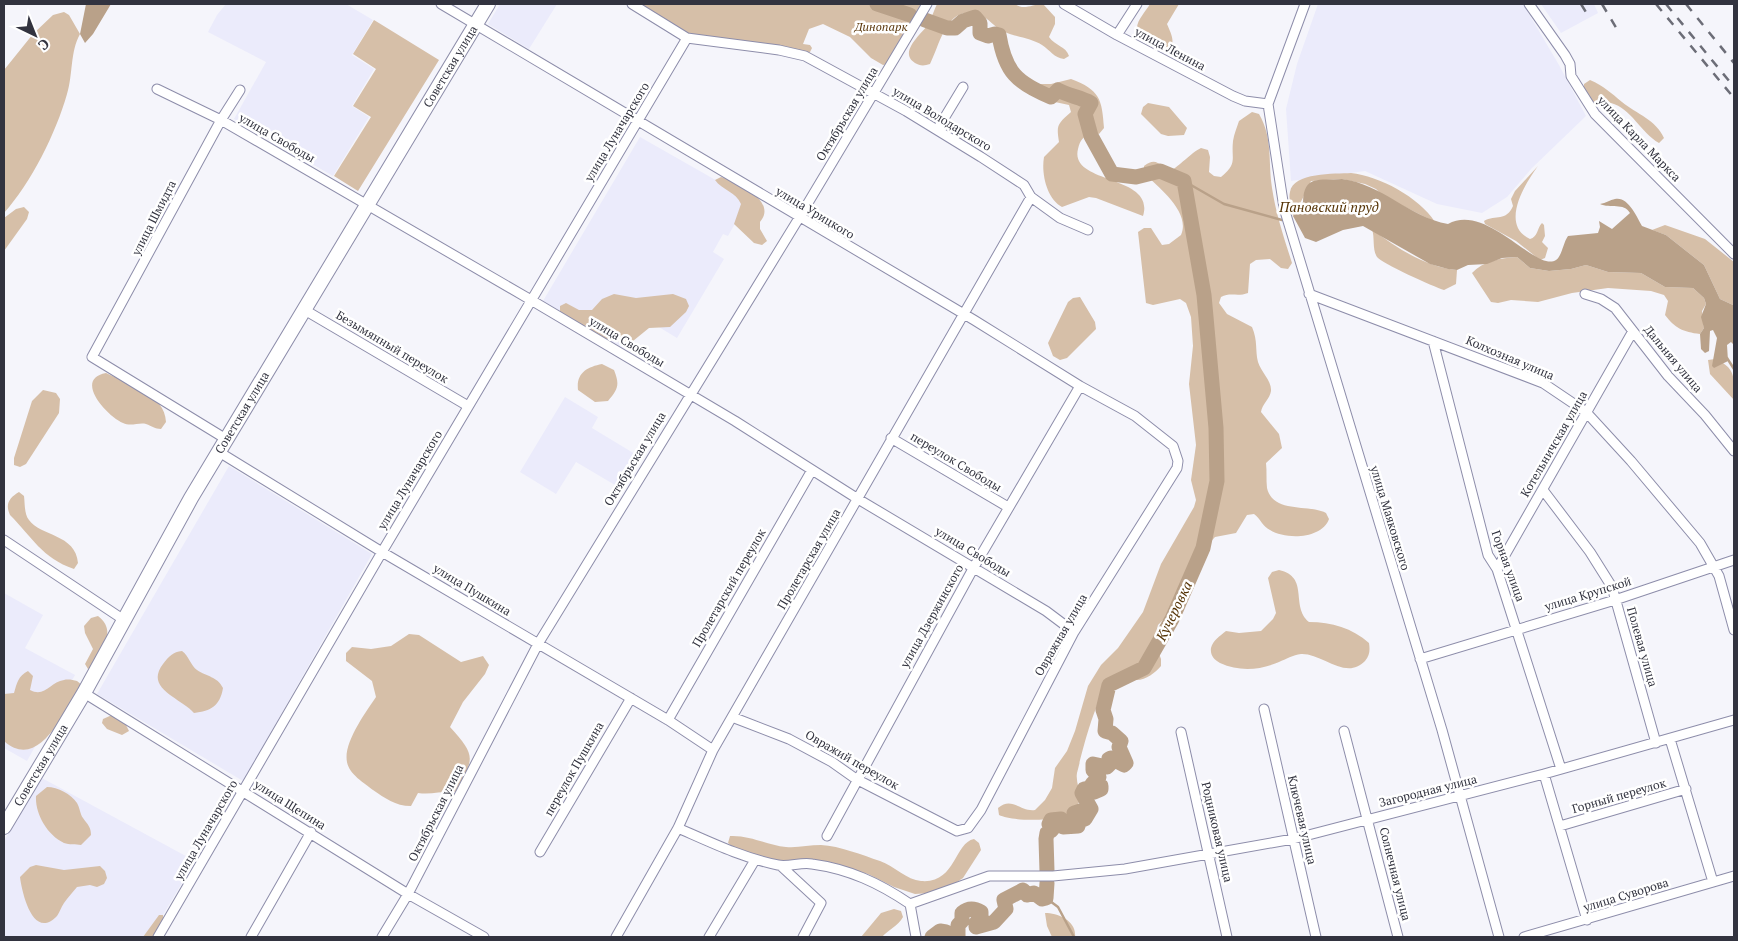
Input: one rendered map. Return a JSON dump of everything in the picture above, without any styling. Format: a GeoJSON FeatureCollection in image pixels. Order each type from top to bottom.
{"type":"FeatureCollection","features":[{"type":"Feature","properties":{"kind":"main road","name":"Советская улица"},"geometry":{"type":"LineString","coordinates":[[4,827],[84,693],[226,439],[488,4]]}},
{"type":"Feature","properties":{"kind":"street","name":"улица Урицкого"},"geometry":{"type":"LineString","coordinates":[[441,4],[1080,386],[1135,416],[1173,446]]}},
{"type":"Feature","properties":{"kind":"street","name":"улица Володарского"},"geometry":{"type":"LineString","coordinates":[[632,4],[687,38],[805,56],[937,130],[1024,185],[1031,197],[1060,218],[1088,230]]}},
{"type":"Feature","properties":{"kind":"street","name":"Октябрьская улица"},"geometry":{"type":"LineString","coordinates":[[382,937],[408,894],[538,644],[800,218],[927,4]]}},
{"type":"Feature","properties":{"kind":"street","name":"улица Ленина"},"geometry":{"type":"LineString","coordinates":[[1064,4],[1117,36],[1233,96],[1245,101],[1268,104]]}},
{"type":"Feature","properties":{"kind":"street"},"geometry":{"type":"LineString","coordinates":[[1117,36],[1137,4]]}},
{"type":"Feature","properties":{"kind":"street"},"geometry":{"type":"LineString","coordinates":[[1268,104],[1305,4]]}},
{"type":"Feature","properties":{"kind":"street","name":"улица Карла Маркса"},"geometry":{"type":"LineString","coordinates":[[1529,4],[1565,54],[1570,64],[1571,76],[1595,114],[1734,254]]}},
{"type":"Feature","properties":{"kind":"street","name":"улица Луначарского"},"geometry":{"type":"LineString","coordinates":[[158,937],[382,552],[687,38]]}},
{"type":"Feature","properties":{"kind":"street"},"geometry":{"type":"LineString","coordinates":[[937,130],[963,87]]}},
{"type":"Feature","properties":{"kind":"street","name":"улица Свободы"},"geometry":{"type":"LineString","coordinates":[[157,89],[221,120],[531,300],[1046,611],[1074,632]]}},
{"type":"Feature","properties":{"kind":"street","name":"улица Шмидта"},"geometry":{"type":"LineString","coordinates":[[226,439],[92,357],[221,120],[240,90]]}},
{"type":"Feature","properties":{"kind":"street","name":"улица Маяковского"},"geometry":{"type":"LineString","coordinates":[[1268,104],[1284,208],[1461,796],[1499,937]]}},
{"type":"Feature","properties":{"kind":"street","name":"Пролетарская улица"},"geometry":{"type":"LineString","coordinates":[[616,937],[678,828],[712,750],[1031,197]]}},
{"type":"Feature","properties":{"kind":"street","name":"Колхозная улица"},"geometry":{"type":"LineString","coordinates":[[1309,294],[1543,383],[1586,412],[1694,535],[1715,566],[1734,630]]}},
{"type":"Feature","properties":{"kind":"street","name":"Дальняя улица"},"geometry":{"type":"LineString","coordinates":[[1585,294],[1610,304],[1734,451]]}},
{"type":"Feature","properties":{"kind":"street","name":"Безымянный переулок"},"geometry":{"type":"LineString","coordinates":[[303,309],[468,406]]}},
{"type":"Feature","properties":{"kind":"street","name":"Котельничская улица"},"geometry":{"type":"LineString","coordinates":[[1497,569],[1633,331]]}},
{"type":"Feature","properties":{"kind":"street","name":"Горная улица"},"geometry":{"type":"LineString","coordinates":[[1432,340],[1488,556],[1497,569],[1561,769]]}},
{"type":"Feature","properties":{"kind":"street","name":"улица Дзержинского"},"geometry":{"type":"LineString","coordinates":[[827,836],[856,779],[974,567],[1080,386]]}},
{"type":"Feature","properties":{"kind":"street","name":"переулок Свободы"},"geometry":{"type":"LineString","coordinates":[[892,438],[1008,507]]}},
{"type":"Feature","properties":{"kind":"street","name":"Овражная улица"},"geometry":{"type":"LineString","coordinates":[[957,831],[968,828],[981,810],[1074,632],[1177,468],[1178,461],[1173,446]]}},
{"type":"Feature","properties":{"kind":"street","name":"улица Пушкина"},"geometry":{"type":"LineString","coordinates":[[219,452],[382,552],[668,720],[712,750]]}},
{"type":"Feature","properties":{"kind":"street","name":"Пролетарский переулок"},"geometry":{"type":"LineString","coordinates":[[668,720],[812,470]]}},
{"type":"Feature","properties":{"kind":"street","name":"Полевая улица"},"geometry":{"type":"LineString","coordinates":[[1543,490],[1590,552],[1612,586],[1656,743]]}},
{"type":"Feature","properties":{"kind":"street"},"geometry":{"type":"LineString","coordinates":[[4,540],[124,620]]}},
{"type":"Feature","properties":{"kind":"street","name":"улица Крупской"},"geometry":{"type":"LineString","coordinates":[[1420,659],[1615,600],[1734,560]]}},
{"type":"Feature","properties":{"kind":"street","name":"улица Щепина"},"geometry":{"type":"LineString","coordinates":[[84,693],[244,790],[408,894],[484,937]]}},
{"type":"Feature","properties":{"kind":"street","name":"переулок Пушкина"},"geometry":{"type":"LineString","coordinates":[[540,852],[630,698]]}},
{"type":"Feature","properties":{"kind":"street","name":"Ключевая улица"},"geometry":{"type":"LineString","coordinates":[[1264,709],[1316,937]]}},
{"type":"Feature","properties":{"kind":"street","name":"Овражий переулок"},"geometry":{"type":"LineString","coordinates":[[732,717],[789,738],[832,762],[856,779],[957,831]]}},
{"type":"Feature","properties":{"kind":"street","name":"Загородная улица"},"geometry":{"type":"LineString","coordinates":[[910,904],[989,876],[1053,876],[1125,869],[1293,840],[1544,774],[1734,720]]}},
{"type":"Feature","properties":{"kind":"street","name":"Солнечная улица"},"geometry":{"type":"LineString","coordinates":[[1344,731],[1398,937]]}},
{"type":"Feature","properties":{"kind":"street","name":"Родниковая улица"},"geometry":{"type":"LineString","coordinates":[[1181,732],[1227,937]]}},
{"type":"Feature","properties":{"kind":"street"},"geometry":{"type":"LineString","coordinates":[[1670,739],[1713,882]]}},
{"type":"Feature","properties":{"kind":"street"},"geometry":{"type":"LineString","coordinates":[[1544,774],[1586,920]]}},
{"type":"Feature","properties":{"kind":"street","name":"Горный переулок"},"geometry":{"type":"LineString","coordinates":[[1560,826],[1686,789]]}},
{"type":"Feature","properties":{"kind":"street"},"geometry":{"type":"LineString","coordinates":[[678,828],[755,860],[781,866],[809,864],[854,873],[881,885],[910,904],[916,937]]}},
{"type":"Feature","properties":{"kind":"street"},"geometry":{"type":"LineString","coordinates":[[251,937],[311,832]]}},
{"type":"Feature","properties":{"kind":"street"},"geometry":{"type":"LineString","coordinates":[[709,937],[755,860]]}},
{"type":"Feature","properties":{"kind":"street"},"geometry":{"type":"LineString","coordinates":[[781,866],[821,903],[803,937]]}},
{"type":"Feature","properties":{"kind":"street","name":"улица Суворова"},"geometry":{"type":"LineString","coordinates":[[1524,937],[1734,876]]}},
{"type":"Feature","properties":{"kind":"shaded area"},"geometry":{"type":"Polygon","coordinates":[[[226,4],[346,4],[373,20],[352,55],[374,69],[352,106],[369,117],[333,176],[234,119],[266,62],[208,32],[217,15],[226,4]]]}},
{"type":"Feature","properties":{"kind":"shaded area"},"geometry":{"type":"Polygon","coordinates":[[[500,4],[557,4],[529,49],[488,24],[500,4]]]}},
{"type":"Feature","properties":{"kind":"shaded area"},"geometry":{"type":"Polygon","coordinates":[[[1318,4],[1523,4],[1586,116],[1532,168],[1507,197],[1482,213],[1437,204],[1365,171],[1291,181],[1286,109],[1297,64],[1318,4]]]}},
{"type":"Feature","properties":{"kind":"shaded area"},"geometry":{"type":"Polygon","coordinates":[[[1541,4],[1594,4],[1598,13],[1561,33],[1541,4]]]}},
{"type":"Feature","properties":{"kind":"shaded area"},"geometry":{"type":"Polygon","coordinates":[[[640,137],[749,199],[728,236],[723,234],[713,252],[724,259],[677,338],[644,318],[625,349],[543,301],[640,137]]]}},
{"type":"Feature","properties":{"kind":"shaded area"},"geometry":{"type":"Polygon","coordinates":[[[565,397],[598,417],[592,428],[635,454],[615,485],[576,462],[556,494],[520,472],[565,397]]]}},
{"type":"Feature","properties":{"kind":"shaded area"},"geometry":{"type":"Polygon","coordinates":[[[229,466],[372,554],[243,781],[97,694],[229,466]]]}},
{"type":"Feature","properties":{"kind":"shaded area"},"geometry":{"type":"Polygon","coordinates":[[[4,593],[43,615],[25,648],[75,675],[27,761],[4,748],[4,593]]]}},
{"type":"Feature","properties":{"kind":"shaded area"},"geometry":{"type":"Polygon","coordinates":[[[40,777],[195,861],[150,937],[4,937],[4,841],[40,777]]]}},
{"type":"Feature","properties":{"kind":"green space","name":"Динопарк"},"geometry":{"type":"Polygon","coordinates":[[[637,4],[922,4],[888,64],[883,65],[871,58],[850,37],[823,24],[809,29],[803,44],[810,45],[812,48],[810,52],[802,54],[789,47],[691,35],[663,21],[637,4]]]}},
{"type":"Feature","properties":{"kind":"green space"},"geometry":{"type":"Polygon","coordinates":[[[937,4],[1015,4],[1025,7],[1043,4],[1055,17],[1055,24],[1049,37],[1065,50],[1069,56],[1064,59],[1057,57],[1038,43],[1002,31],[983,16],[969,13],[953,19],[942,36],[930,64],[919,65],[910,58],[910,48],[929,23],[937,4]]]}},
{"type":"Feature","properties":{"kind":"green space"},"geometry":{"type":"Polygon","coordinates":[[[1150,4],[1179,4],[1167,24],[1172,41],[1169,51],[1148,45],[1140,38],[1137,28],[1138,22],[1150,4]]]}},
{"type":"Feature","properties":{"kind":"green space"},"geometry":{"type":"Polygon","coordinates":[[[64,12],[69,15],[80,34],[73,56],[67,94],[56,125],[41,157],[24,187],[4,213],[4,70],[33,34],[53,15],[64,12]]]}},
{"type":"Feature","properties":{"kind":"green space"},"geometry":{"type":"Polygon","coordinates":[[[374,20],[439,60],[358,191],[334,176],[371,117],[353,106],[376,69],[353,54],[374,20]]]}},
{"type":"Feature","properties":{"kind":"green space"},"geometry":{"type":"Polygon","coordinates":[[[1071,79],[1088,87],[1098,97],[1104,128],[1099,134],[1092,132],[1084,137],[1078,149],[1079,160],[1086,169],[1126,186],[1137,193],[1144,203],[1143,216],[1096,198],[1089,197],[1062,207],[1052,198],[1044,178],[1044,157],[1059,142],[1059,125],[1071,112],[1069,105],[1041,99],[1035,91],[1037,84],[1051,84],[1071,79]]]}},
{"type":"Feature","properties":{"kind":"green space"},"geometry":{"type":"Polygon","coordinates":[[[1590,80],[1603,87],[1651,122],[1664,138],[1659,143],[1653,139],[1630,115],[1618,106],[1609,102],[1591,103],[1584,91],[1584,84],[1590,80]]]}},
{"type":"Feature","properties":{"kind":"green space"},"geometry":{"type":"Polygon","coordinates":[[[1148,103],[1169,107],[1187,128],[1184,135],[1168,136],[1161,134],[1141,114],[1143,107],[1148,103]]]}},
{"type":"Feature","properties":{"kind":"green space"},"geometry":{"type":"Polygon","coordinates":[[[1252,112],[1259,114],[1266,132],[1274,198],[1280,226],[1292,263],[1288,269],[1281,268],[1270,259],[1256,260],[1250,264],[1248,293],[1221,297],[1219,303],[1227,314],[1252,327],[1258,362],[1271,387],[1270,394],[1261,412],[1279,434],[1282,448],[1266,463],[1267,488],[1271,496],[1276,502],[1284,505],[1319,510],[1326,513],[1329,519],[1319,531],[1303,536],[1294,536],[1277,533],[1268,529],[1254,514],[1247,515],[1236,533],[1215,537],[1205,548],[1188,595],[1158,625],[1154,640],[1161,659],[1161,666],[1153,674],[1139,680],[1120,676],[1112,680],[1105,689],[1087,734],[1077,773],[1080,798],[1077,807],[1063,816],[1040,820],[1016,819],[999,815],[998,808],[1003,805],[1012,804],[1025,809],[1035,810],[1045,800],[1052,788],[1055,768],[1067,751],[1075,731],[1088,686],[1101,665],[1118,648],[1143,612],[1161,564],[1194,507],[1196,500],[1191,480],[1196,445],[1189,384],[1193,346],[1191,317],[1186,303],[1180,299],[1153,305],[1146,303],[1138,232],[1144,228],[1151,228],[1162,245],[1169,244],[1181,235],[1182,218],[1172,201],[1144,173],[1144,166],[1156,162],[1165,168],[1173,169],[1201,148],[1208,150],[1210,157],[1209,172],[1214,176],[1221,177],[1230,168],[1233,161],[1233,141],[1239,121],[1252,112]]]}},
{"type":"Feature","properties":{"kind":"green space"},"geometry":{"type":"Polygon","coordinates":[[[1538,166],[1521,194],[1516,215],[1521,233],[1530,239],[1535,236],[1542,223],[1544,225],[1545,236],[1542,242],[1548,248],[1545,258],[1540,260],[1516,241],[1485,224],[1484,221],[1504,216],[1510,211],[1513,206],[1511,199],[1515,191],[1538,166]]]}},
{"type":"Feature","properties":{"kind":"green space"},"geometry":{"type":"Polygon","coordinates":[[[1351,173],[1374,178],[1398,189],[1419,204],[1435,222],[1383,196],[1376,189],[1365,184],[1342,179],[1311,181],[1293,216],[1290,192],[1293,185],[1306,177],[1351,173]]]}},
{"type":"Feature","properties":{"kind":"green space"},"geometry":{"type":"Polygon","coordinates":[[[721,177],[745,188],[760,200],[764,207],[764,214],[760,222],[760,229],[767,241],[762,245],[754,243],[734,224],[741,204],[736,197],[715,180],[721,177]]]}},
{"type":"Feature","properties":{"kind":"green space"},"geometry":{"type":"Polygon","coordinates":[[[24,207],[29,212],[27,219],[4,251],[4,218],[16,209],[24,207]]]}},
{"type":"Feature","properties":{"kind":"green space"},"geometry":{"type":"Polygon","coordinates":[[[1665,225],[1705,239],[1734,262],[1734,308],[1733,305],[1720,299],[1704,265],[1666,235],[1652,230],[1665,225]]]}},
{"type":"Feature","properties":{"kind":"green space"},"geometry":{"type":"Polygon","coordinates":[[[1372,229],[1412,256],[1434,265],[1457,270],[1456,284],[1444,290],[1408,275],[1381,260],[1377,257],[1375,251],[1372,229]]]}},
{"type":"Feature","properties":{"kind":"green space"},"geometry":{"type":"Polygon","coordinates":[[[1517,257],[1530,268],[1549,271],[1571,269],[1586,265],[1608,272],[1641,273],[1665,287],[1693,288],[1704,298],[1706,304],[1702,311],[1704,328],[1700,334],[1684,331],[1676,326],[1665,315],[1668,301],[1664,295],[1651,291],[1608,288],[1572,293],[1538,302],[1511,300],[1498,303],[1491,302],[1472,273],[1481,266],[1493,261],[1517,257]]]}},
{"type":"Feature","properties":{"kind":"green space"},"geometry":{"type":"Polygon","coordinates":[[[614,294],[636,298],[673,294],[686,299],[689,306],[686,312],[670,327],[649,328],[633,341],[626,343],[605,339],[560,313],[560,306],[566,303],[579,310],[592,310],[602,299],[614,294]]]}},
{"type":"Feature","properties":{"kind":"green space"},"geometry":{"type":"Polygon","coordinates":[[[1080,297],[1095,322],[1096,329],[1067,358],[1060,360],[1053,356],[1048,343],[1068,302],[1073,298],[1080,297]]]}},
{"type":"Feature","properties":{"kind":"green space"},"geometry":{"type":"Polygon","coordinates":[[[1715,359],[1727,366],[1733,375],[1734,400],[1710,374],[1708,360],[1715,359]]]}},
{"type":"Feature","properties":{"kind":"green space"},"geometry":{"type":"Polygon","coordinates":[[[602,364],[614,370],[617,387],[608,401],[595,402],[578,390],[578,384],[581,375],[587,369],[602,364]]]}},
{"type":"Feature","properties":{"kind":"green space"},"geometry":{"type":"Polygon","coordinates":[[[106,373],[144,391],[159,404],[164,412],[166,422],[161,429],[146,424],[132,425],[123,423],[102,406],[96,398],[92,382],[97,377],[106,373]]]}},
{"type":"Feature","properties":{"kind":"green space"},"geometry":{"type":"Polygon","coordinates":[[[43,390],[56,393],[60,399],[59,413],[26,464],[20,467],[14,465],[14,458],[32,401],[43,390]]]}},
{"type":"Feature","properties":{"kind":"green space"},"geometry":{"type":"Polygon","coordinates":[[[19,492],[24,496],[27,518],[34,525],[65,541],[76,553],[78,563],[74,569],[45,553],[10,515],[8,504],[19,492]]]}},
{"type":"Feature","properties":{"kind":"green space"},"geometry":{"type":"Polygon","coordinates":[[[1279,570],[1294,579],[1297,585],[1301,608],[1309,622],[1326,623],[1341,627],[1356,633],[1369,643],[1368,657],[1365,661],[1358,666],[1350,668],[1334,665],[1317,657],[1301,654],[1272,665],[1242,669],[1227,666],[1214,659],[1211,653],[1212,645],[1226,631],[1239,633],[1261,631],[1273,619],[1276,613],[1268,578],[1272,572],[1279,570]]]}},
{"type":"Feature","properties":{"kind":"green space"},"geometry":{"type":"Polygon","coordinates":[[[98,616],[107,628],[106,641],[92,667],[88,669],[85,664],[93,649],[85,633],[84,626],[91,618],[98,616]]]}},
{"type":"Feature","properties":{"kind":"green space"},"geometry":{"type":"Polygon","coordinates":[[[409,634],[419,635],[461,662],[483,656],[489,665],[485,674],[463,702],[450,727],[465,745],[470,758],[462,781],[455,792],[418,793],[411,806],[400,805],[373,790],[354,774],[347,762],[348,746],[356,728],[376,697],[372,681],[346,661],[346,653],[352,647],[371,649],[391,646],[409,634]]]}},
{"type":"Feature","properties":{"kind":"green space"},"geometry":{"type":"Polygon","coordinates":[[[182,651],[195,668],[215,679],[223,688],[220,699],[210,709],[194,713],[161,687],[158,673],[163,664],[171,655],[182,651]]]}},
{"type":"Feature","properties":{"kind":"green space"},"geometry":{"type":"Polygon","coordinates":[[[28,671],[33,676],[30,690],[35,692],[44,691],[59,681],[77,681],[82,685],[50,734],[40,743],[29,749],[17,749],[4,741],[4,694],[14,693],[20,678],[28,671]]]}},
{"type":"Feature","properties":{"kind":"green space"},"geometry":{"type":"Polygon","coordinates":[[[112,715],[125,723],[129,731],[122,735],[107,729],[102,723],[103,719],[112,715]]]}},
{"type":"Feature","properties":{"kind":"green space"},"geometry":{"type":"Polygon","coordinates":[[[47,787],[64,792],[77,803],[91,832],[91,835],[81,845],[64,843],[52,835],[43,823],[36,803],[36,796],[47,787]]]}},
{"type":"Feature","properties":{"kind":"green space"},"geometry":{"type":"Polygon","coordinates":[[[730,836],[745,837],[786,847],[821,845],[836,847],[880,861],[911,878],[921,881],[933,880],[941,876],[948,870],[967,842],[974,839],[979,843],[981,850],[963,878],[957,882],[930,893],[915,894],[894,887],[868,874],[824,862],[810,859],[784,863],[734,848],[728,843],[730,836]]]}},
{"type":"Feature","properties":{"kind":"green space"},"geometry":{"type":"Polygon","coordinates":[[[36,865],[64,870],[100,866],[105,871],[107,878],[104,884],[97,887],[90,885],[77,887],[64,903],[57,916],[49,922],[41,923],[30,912],[23,893],[20,877],[30,867],[36,865]]]}},
{"type":"Feature","properties":{"kind":"green space"},"geometry":{"type":"Polygon","coordinates":[[[894,909],[901,911],[903,917],[882,937],[861,937],[881,913],[894,909]]]}},
{"type":"Feature","properties":{"kind":"green space"},"geometry":{"type":"Polygon","coordinates":[[[1045,913],[1061,916],[1070,922],[1075,931],[1075,937],[1052,937],[1047,926],[1045,913]]]}},
{"type":"Feature","properties":{"kind":"green space"},"geometry":{"type":"Polygon","coordinates":[[[159,915],[163,915],[164,922],[155,937],[143,937],[159,915]]]}},
{"type":"Feature","properties":{"kind":"water"},"geometry":{"type":"Polygon","coordinates":[[[86,4],[111,4],[93,34],[85,43],[80,34],[86,4]]]}},
{"type":"Feature","properties":{"kind":"water","name":"Пановский пруд"},"geometry":{"type":"Polygon","coordinates":[[[1342,179],[1370,187],[1421,215],[1434,220],[1448,224],[1463,220],[1479,222],[1494,229],[1536,257],[1547,261],[1558,258],[1568,236],[1598,233],[1599,221],[1612,229],[1630,213],[1621,207],[1600,204],[1620,199],[1632,208],[1642,226],[1666,235],[1704,265],[1720,299],[1733,305],[1734,345],[1731,342],[1727,345],[1728,361],[1714,368],[1712,366],[1717,338],[1713,330],[1710,331],[1709,351],[1705,353],[1701,349],[1700,334],[1704,328],[1701,317],[1706,304],[1704,298],[1693,288],[1665,287],[1641,273],[1608,272],[1586,265],[1571,269],[1549,271],[1530,268],[1517,257],[1502,258],[1487,264],[1468,265],[1457,270],[1448,269],[1430,264],[1363,226],[1343,230],[1316,242],[1305,238],[1293,216],[1303,202],[1306,187],[1314,181],[1342,179]]]}},
{"type":"Feature","properties":{"kind":"waterway"},"geometry":{"type":"LineString","coordinates":[[877,4],[910,15]]}},
{"type":"Feature","properties":{"kind":"waterway","name":"Кучеровка"},"geometry":{"type":"LineString","coordinates":[[925,20],[947,28],[955,28],[963,21],[975,17],[980,23],[980,33],[988,36],[999,35],[1009,67],[1014,75],[1029,87],[1051,97],[1058,90],[1091,103],[1085,114],[1091,136],[1112,174],[1136,177],[1160,171],[1184,181],[1204,295],[1216,428],[1217,481],[1203,548],[1172,619],[1144,668],[1109,685],[1103,710],[1106,719],[1105,731],[1112,733],[1121,741],[1119,747],[1126,763],[1124,765],[1111,758],[1109,759],[1110,764],[1107,767],[1093,764],[1093,770],[1099,777],[1092,784],[1101,786],[1101,789],[1094,792],[1089,788],[1084,789],[1082,793],[1091,809],[1085,819],[1080,811],[1074,813],[1079,822],[1078,826],[1063,827],[1061,819],[1051,820],[1049,824],[1052,830],[1047,833],[1046,839],[1047,871]]}},
{"type":"Feature","properties":{"kind":"waterway"},"geometry":{"type":"LineString","coordinates":[[1184,181],[1224,204],[1282,220]]}},
{"type":"Feature","properties":{"kind":"waterway"},"geometry":{"type":"LineString","coordinates":[[1727,358],[1734,369]]}},
{"type":"Feature","properties":{"kind":"waterway","name":"Кучеровка"},"geometry":{"type":"LineString","coordinates":[[958,937],[958,925],[962,921],[962,913],[964,911],[971,909],[981,912],[976,927],[994,922],[1006,909],[1004,900],[1023,890],[1027,895],[1034,893],[1042,899],[1046,898],[1047,883]]}},
{"type":"Feature","properties":{"kind":"waterway"},"geometry":{"type":"LineString","coordinates":[[1046,898],[1058,907],[1074,937]]}},
{"type":"Feature","properties":{"kind":"waterway","name":"Кучеровка"},"geometry":{"type":"LineString","coordinates":[[932,937],[940,931],[946,932],[950,937]]}},
{"type":"Feature","properties":{"kind":"railway"},"geometry":{"type":"LineString","coordinates":[[1581,4],[1587,14]]}},
{"type":"Feature","properties":{"kind":"railway"},"geometry":{"type":"LineString","coordinates":[[1602,4],[1618,31]]}},
{"type":"Feature","properties":{"kind":"railway"},"geometry":{"type":"LineString","coordinates":[[1656,4],[1734,98]]}},
{"type":"Feature","properties":{"kind":"railway"},"geometry":{"type":"LineString","coordinates":[[1666,4],[1734,87]]}},
{"type":"Feature","properties":{"kind":"railway"},"geometry":{"type":"LineString","coordinates":[[1686,4],[1734,63]]}}]}
